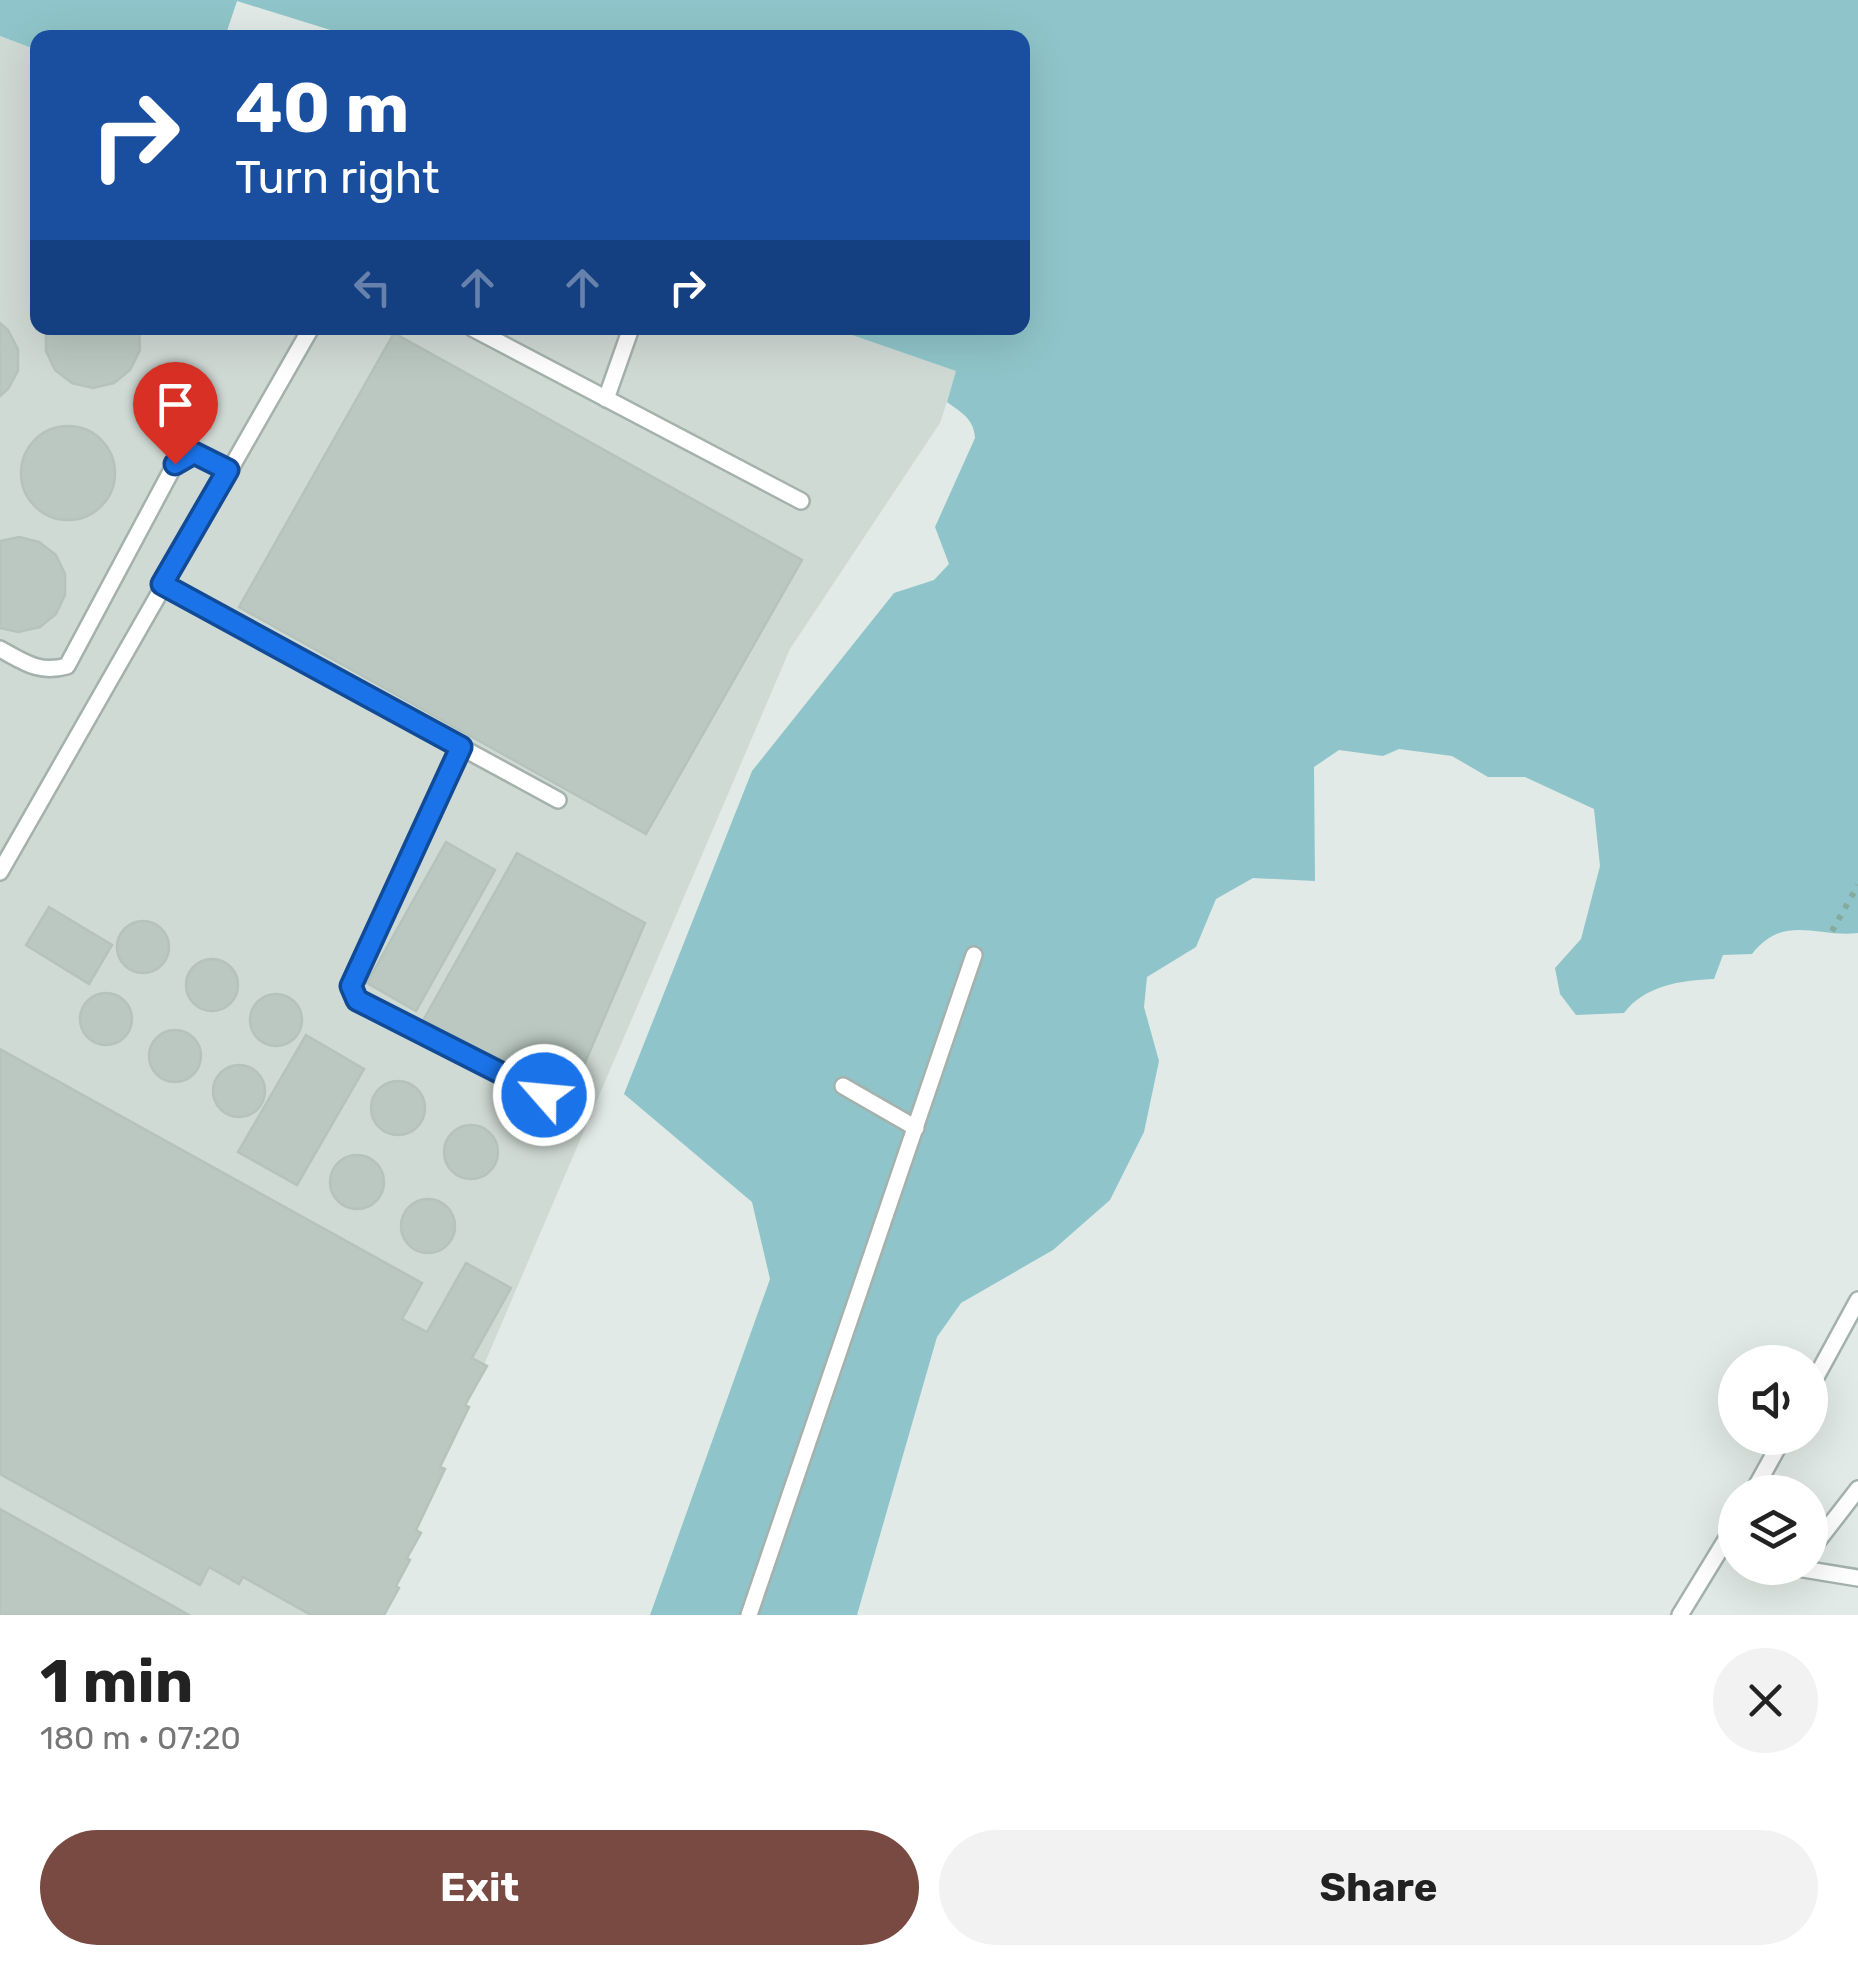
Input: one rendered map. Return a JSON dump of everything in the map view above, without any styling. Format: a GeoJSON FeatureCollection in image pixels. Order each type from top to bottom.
{"type":"FeatureCollection","features":[{"type":"Feature","properties":{"kind":"lane"},"geometry":{"type":"LineString","coordinates":[[0,872],[307,335]]}},
{"type":"Feature","properties":{"kind":"lane"},"geometry":{"type":"LineString","coordinates":[[485,335],[801,501]]}},
{"type":"Feature","properties":{"kind":"lane"},"geometry":{"type":"LineString","coordinates":[[606,399],[629,335]]}},
{"type":"Feature","properties":{"kind":"lane"},"geometry":{"type":"LineString","coordinates":[[0,649],[37,670],[67,666],[175,464],[194,453],[228,470]]}},
{"type":"Feature","properties":{"kind":"lane"},"geometry":{"type":"LineString","coordinates":[[162,584],[558,800]]}},
{"type":"Feature","properties":{"kind":"lane"},"geometry":{"type":"LineString","coordinates":[[461,747],[351,986],[357,1000],[544,1095]]}},
{"type":"Feature","properties":{"kind":"lane"},"geometry":{"type":"LineString","coordinates":[[0,837],[15,846]]}},
{"type":"Feature","properties":{"kind":"lane"},"geometry":{"type":"LineString","coordinates":[[749,1615],[974,955]]}},
{"type":"Feature","properties":{"kind":"lane"},"geometry":{"type":"LineString","coordinates":[[843,1086],[916,1128]]}},
{"type":"Feature","properties":{"kind":"lane"},"geometry":{"type":"LineString","coordinates":[[1828,1355],[1858,1300]]}},
{"type":"Feature","properties":{"kind":"lane"},"geometry":{"type":"LineString","coordinates":[[1828,1527],[1858,1488]]}},
{"type":"Feature","properties":{"kind":"lane"},"geometry":{"type":"LineString","coordinates":[[1680,1615],[1718,1567]]}},
{"type":"Feature","properties":{"kind":"lane"},"geometry":{"type":"LineString","coordinates":[[1828,1573],[1858,1578]]}},
{"type":"Feature","properties":{"kind":"path"},"geometry":{"type":"LineString","coordinates":[[1832,931],[1858,885]]}},
{"type":"Feature","properties":{"kind":"shaded area"},"geometry":{"type":"Polygon","coordinates":[[[0,36],[30,47],[30,335],[852,335],[957,371],[940,423],[790,649],[377,1615],[0,1615],[0,36]]]}},
{"type":"Feature","properties":{"kind":"water"},"geometry":{"type":"Polygon","coordinates":[[[0,0],[1858,0],[1858,933],[1802,930],[1776,934],[1752,954],[1723,955],[1714,979],[1664,986],[1642,996],[1624,1013],[1576,1015],[1560,994],[1555,968],[1581,939],[1600,866],[1594,809],[1525,777],[1488,777],[1452,756],[1399,749],[1383,756],[1339,750],[1314,767],[1315,881],[1253,878],[1216,899],[1196,947],[1147,977],[1144,1007],[1159,1061],[1144,1132],[1110,1200],[1053,1250],[961,1303],[937,1337],[857,1615],[650,1615],[770,1279],[752,1202],[624,1094],[752,771],[894,593],[934,580],[949,564],[935,527],[975,438],[970,421],[947,402],[956,371],[852,335],[1030,335],[1030,30],[30,30],[30,47],[0,36],[0,0]]]}},
{"type":"Feature","properties":{"kind":"pier"},"geometry":{"type":"Polygon","coordinates":[[[237,1],[330,30],[227,30],[237,1]]]}},
{"type":"Feature","properties":{"kind":"building"},"geometry":{"type":"Polygon","coordinates":[[[0,323],[18,349],[18,371],[0,396],[0,323]]]}},
{"type":"Feature","properties":{"kind":"building"},"geometry":{"type":"Polygon","coordinates":[[[46,335],[139,335],[140,350],[130,370],[114,383],[93,388],[72,383],[55,370],[46,351],[46,335]]]}},
{"type":"Feature","properties":{"kind":"building"},"geometry":{"type":"Polygon","coordinates":[[[393,335],[802,560],[646,834],[239,607],[393,335]]]}},
{"type":"Feature","properties":{"kind":"building"},"geometry":{"type":"Polygon","coordinates":[[[68,426],[86,429],[101,440],[112,455],[112,491],[101,506],[86,517],[68,520],[50,517],[35,506],[24,491],[21,473],[24,455],[35,440],[50,429],[68,426]]]}},
{"type":"Feature","properties":{"kind":"building"},"geometry":{"type":"Polygon","coordinates":[[[19,537],[39,542],[56,555],[65,574],[65,595],[56,614],[40,627],[18,632],[0,628],[0,541],[19,537]]]}},
{"type":"Feature","properties":{"kind":"building"},"geometry":{"type":"Polygon","coordinates":[[[446,842],[495,870],[416,1011],[367,983],[446,842]]]}},
{"type":"Feature","properties":{"kind":"building"},"geometry":{"type":"Polygon","coordinates":[[[517,853],[645,923],[562,1116],[415,1035],[517,853]]]}},
{"type":"Feature","properties":{"kind":"building"},"geometry":{"type":"Polygon","coordinates":[[[49,907],[112,945],[89,984],[26,945],[49,907]]]}},
{"type":"Feature","properties":{"kind":"building"},"geometry":{"type":"Polygon","coordinates":[[[143,921],[161,929],[169,947],[161,965],[143,973],[125,965],[117,947],[125,929],[143,921]]]}},
{"type":"Feature","properties":{"kind":"building"},"geometry":{"type":"Polygon","coordinates":[[[212,959],[230,967],[238,985],[230,1003],[212,1011],[194,1003],[186,985],[194,967],[212,959]]]}},
{"type":"Feature","properties":{"kind":"building"},"geometry":{"type":"Polygon","coordinates":[[[106,993],[124,1001],[132,1019],[124,1037],[106,1045],[88,1037],[80,1019],[88,1001],[106,993]]]}},
{"type":"Feature","properties":{"kind":"building"},"geometry":{"type":"Polygon","coordinates":[[[276,994],[294,1002],[302,1020],[294,1038],[276,1046],[258,1038],[250,1020],[258,1002],[276,994]]]}},
{"type":"Feature","properties":{"kind":"building"},"geometry":{"type":"Polygon","coordinates":[[[175,1030],[193,1038],[201,1056],[193,1074],[175,1082],[157,1074],[149,1056],[157,1038],[175,1030]]]}},
{"type":"Feature","properties":{"kind":"building"},"geometry":{"type":"Polygon","coordinates":[[[306,1035],[364,1069],[297,1185],[238,1152],[306,1035]]]}},
{"type":"Feature","properties":{"kind":"building"},"geometry":{"type":"Polygon","coordinates":[[[0,1049],[422,1283],[402,1319],[427,1332],[466,1263],[511,1288],[472,1358],[487,1366],[465,1405],[469,1407],[440,1467],[445,1469],[416,1530],[421,1533],[384,1615],[311,1615],[243,1577],[239,1584],[209,1567],[200,1585],[0,1474],[0,1049]]]}},
{"type":"Feature","properties":{"kind":"building"},"geometry":{"type":"Polygon","coordinates":[[[239,1065],[257,1073],[265,1091],[257,1109],[239,1117],[221,1109],[213,1091],[221,1073],[239,1065]]]}},
{"type":"Feature","properties":{"kind":"building"},"geometry":{"type":"Polygon","coordinates":[[[398,1081],[417,1089],[425,1108],[417,1127],[398,1135],[379,1127],[371,1108],[379,1089],[398,1081]]]}},
{"type":"Feature","properties":{"kind":"building"},"geometry":{"type":"Polygon","coordinates":[[[471,1125],[490,1133],[498,1152],[490,1171],[471,1179],[452,1171],[444,1152],[452,1133],[471,1125]]]}},
{"type":"Feature","properties":{"kind":"building"},"geometry":{"type":"Polygon","coordinates":[[[357,1155],[376,1163],[384,1182],[376,1201],[357,1209],[338,1201],[330,1182],[338,1163],[357,1155]]]}},
{"type":"Feature","properties":{"kind":"building"},"geometry":{"type":"Polygon","coordinates":[[[428,1199],[447,1207],[455,1226],[447,1245],[428,1253],[409,1245],[401,1226],[409,1207],[428,1199]]]}},
{"type":"Feature","properties":{"kind":"building"},"geometry":{"type":"Polygon","coordinates":[[[0,1509],[189,1615],[0,1615],[0,1509]]]}},
{"type":"Feature","properties":{"kind":"route"},"geometry":{"type":"LineString","coordinates":[[175,464],[194,453],[228,470],[162,584],[461,747],[351,986],[357,1000],[544,1095]]}}]}
